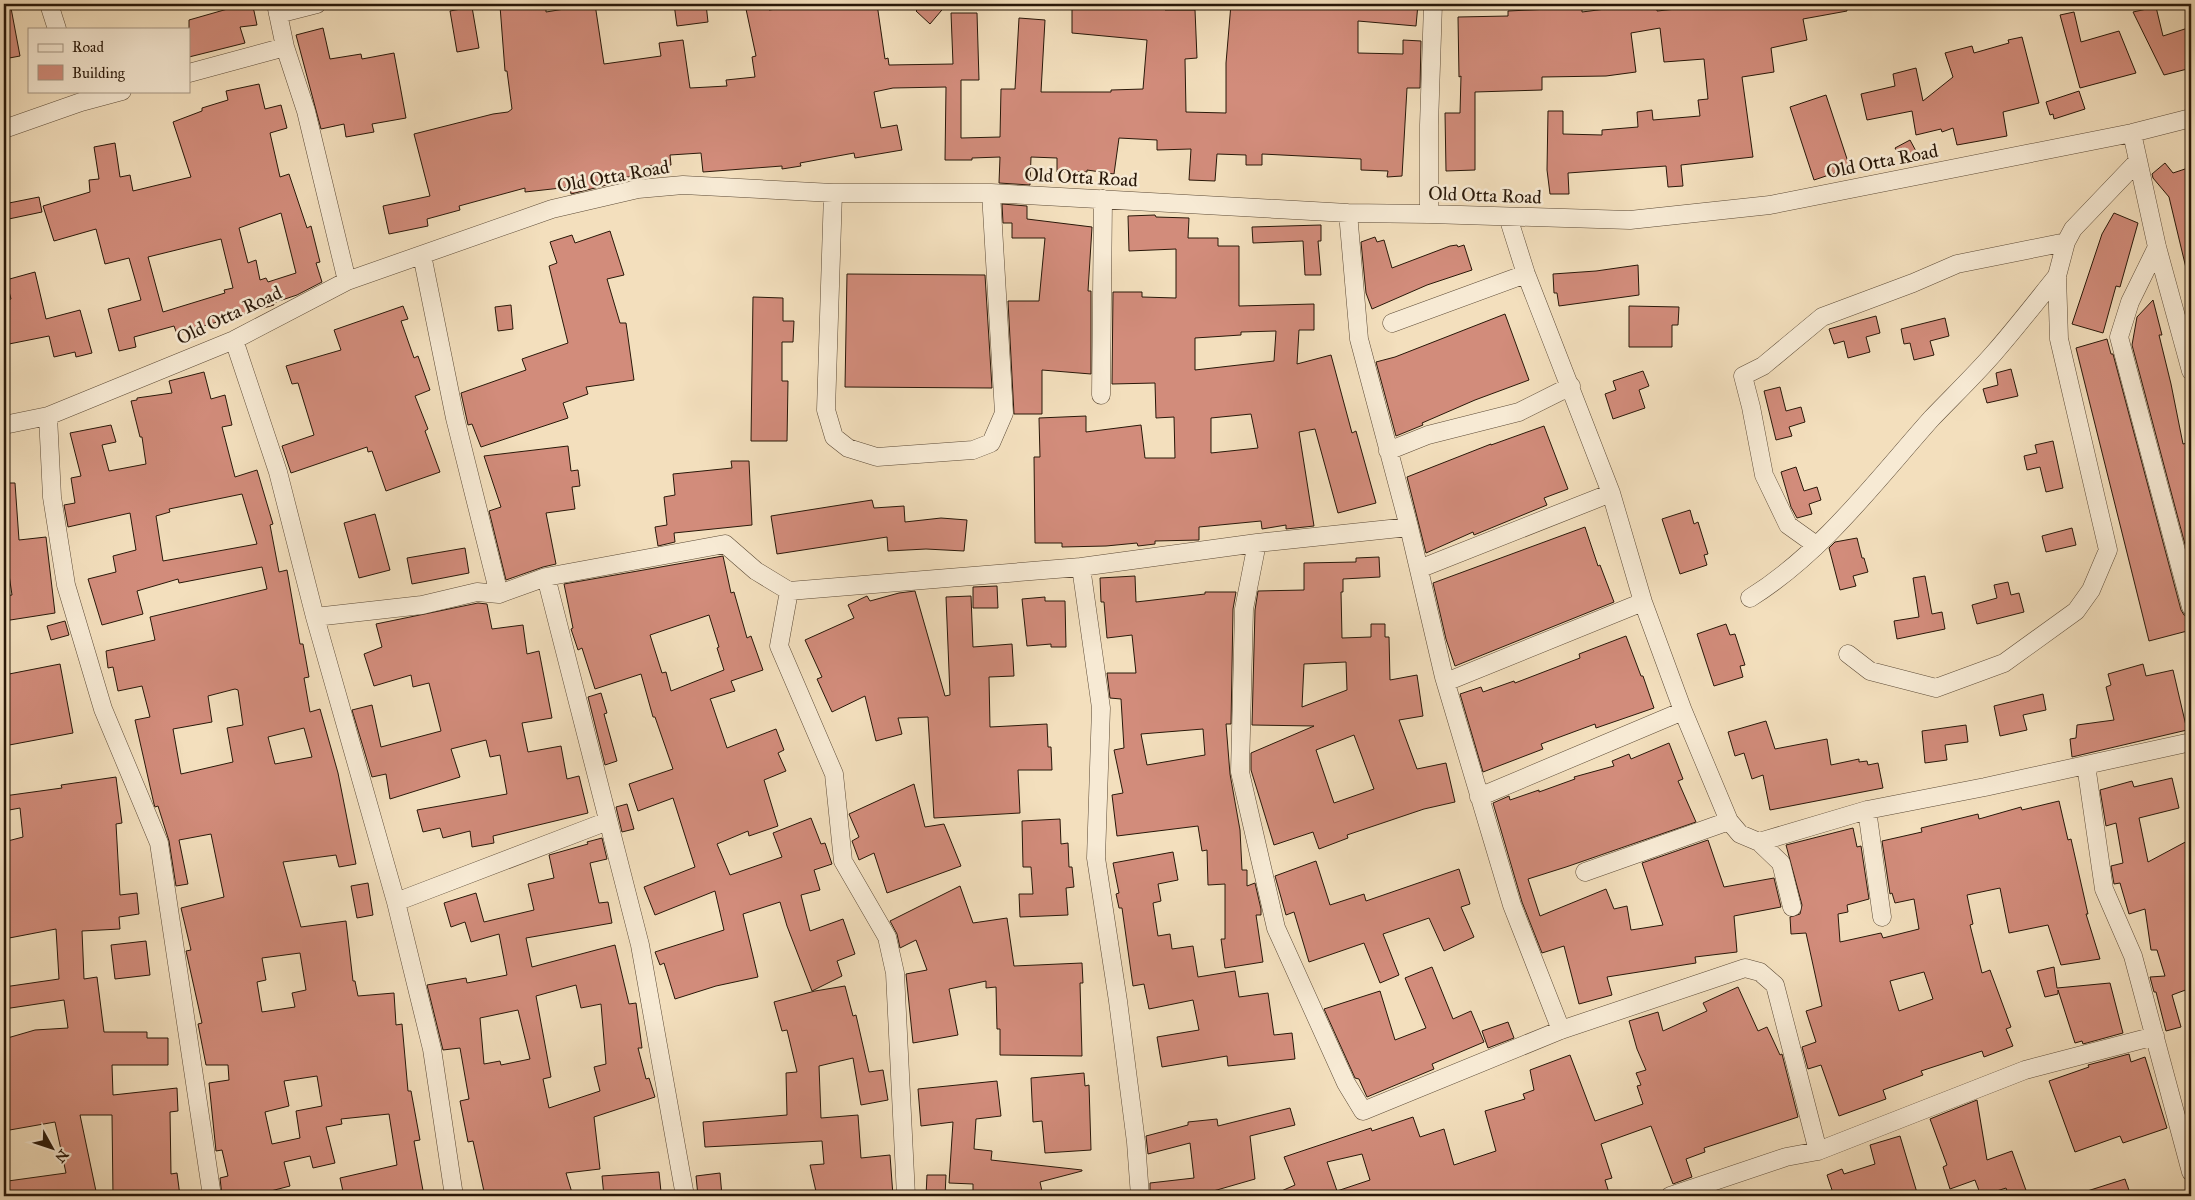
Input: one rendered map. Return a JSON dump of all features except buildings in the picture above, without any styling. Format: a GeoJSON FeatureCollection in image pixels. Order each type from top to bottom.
{"type":"FeatureCollection","features":[{"type":"Feature","properties":{"kind":"street"},"geometry":{"type":"LineString","coordinates":[[49,4],[57,28]]}},
{"type":"Feature","properties":{"kind":"street"},"geometry":{"type":"LineString","coordinates":[[317,4],[277,9],[285,47],[306,111],[347,281]]}},
{"type":"Feature","properties":{"kind":"street"},"geometry":{"type":"LineString","coordinates":[[1429,214],[1429,126],[1433,4]]}},
{"type":"Feature","properties":{"kind":"street"},"geometry":{"type":"LineString","coordinates":[[190,73],[285,47]]}},
{"type":"Feature","properties":{"kind":"street"},"geometry":{"type":"LineString","coordinates":[[4,129],[79,97],[115,92]]}},
{"type":"Feature","properties":{"kind":"street","name":"Old Otta Road"},"geometry":{"type":"LineString","coordinates":[[4,425],[48,416],[234,340],[347,281],[552,208],[638,189],[683,185],[833,193],[991,193],[1348,214],[1429,214],[1630,220],[1770,206],[2132,133],[2191,118]]}},
{"type":"Feature","properties":{"kind":"street"},"geometry":{"type":"LineString","coordinates":[[2132,133],[2157,247],[2191,371]]}},
{"type":"Feature","properties":{"kind":"street"},"geometry":{"type":"LineString","coordinates":[[1848,654],[1870,672],[1936,688],[2004,663],[2076,611],[2091,590],[2108,550],[2059,339],[2057,276],[2066,242],[2073,230],[2137,162]]}},
{"type":"Feature","properties":{"kind":"street"},"geometry":{"type":"LineString","coordinates":[[833,193],[826,410],[834,437],[848,448],[877,458],[973,450],[991,443],[1004,413],[991,193]]}},
{"type":"Feature","properties":{"kind":"street"},"geometry":{"type":"LineString","coordinates":[[1101,395],[1103,199]]}},
{"type":"Feature","properties":{"kind":"street"},"geometry":{"type":"LineString","coordinates":[[1348,214],[1359,339],[1409,527],[1446,682],[1512,905],[1561,1030]]}},
{"type":"Feature","properties":{"kind":"street"},"geometry":{"type":"LineString","coordinates":[[1508,217],[1526,274],[1571,386],[1610,493],[1643,602],[1683,711],[1729,821],[1740,834],[1759,842],[1781,863],[1792,907]]}},
{"type":"Feature","properties":{"kind":"street"},"geometry":{"type":"LineString","coordinates":[[1816,545],[1788,525],[1764,475],[1743,376],[1763,366],[1822,316],[1913,283],[1957,264],[2066,242]]}},
{"type":"Feature","properties":{"kind":"street"},"geometry":{"type":"LineString","coordinates":[[2157,247],[2130,302],[2119,337],[2191,607]]}},
{"type":"Feature","properties":{"kind":"street"},"geometry":{"type":"LineString","coordinates":[[422,255],[455,418],[498,594]]}},
{"type":"Feature","properties":{"kind":"street"},"geometry":{"type":"LineString","coordinates":[[1392,322],[1526,274]]}},
{"type":"Feature","properties":{"kind":"street"},"geometry":{"type":"LineString","coordinates":[[1750,598],[1775,583],[1816,545],[1994,354],[2057,276]]}},
{"type":"Feature","properties":{"kind":"street"},"geometry":{"type":"LineString","coordinates":[[234,340],[278,472],[315,617],[396,902],[432,1049],[454,1196]]}},
{"type":"Feature","properties":{"kind":"street"},"geometry":{"type":"LineString","coordinates":[[1388,451],[1428,435],[1519,412],[1571,386]]}},
{"type":"Feature","properties":{"kind":"street"},"geometry":{"type":"LineString","coordinates":[[48,416],[52,497],[66,585],[103,709],[158,843],[212,1196]]}},
{"type":"Feature","properties":{"kind":"street"},"geometry":{"type":"LineString","coordinates":[[1419,568],[1610,493]]}},
{"type":"Feature","properties":{"kind":"street"},"geometry":{"type":"LineString","coordinates":[[315,617],[422,605],[477,592],[498,594],[546,577],[725,544],[756,571],[789,591],[1081,567],[1257,543],[1409,527]]}},
{"type":"Feature","properties":{"kind":"street"},"geometry":{"type":"LineString","coordinates":[[1257,543],[1244,609],[1240,772],[1276,928],[1346,1083],[1363,1111],[1561,1030],[1745,968],[1760,972],[1775,985],[1818,1151]]}},
{"type":"Feature","properties":{"kind":"street"},"geometry":{"type":"LineString","coordinates":[[1081,567],[1101,708],[1096,858],[1118,1002],[1136,1142],[1140,1196]]}},
{"type":"Feature","properties":{"kind":"street"},"geometry":{"type":"LineString","coordinates":[[546,577],[640,945],[685,1196]]}},
{"type":"Feature","properties":{"kind":"street"},"geometry":{"type":"LineString","coordinates":[[789,591],[779,646],[834,774],[842,861],[887,937],[895,973],[906,1196]]}},
{"type":"Feature","properties":{"kind":"street"},"geometry":{"type":"LineString","coordinates":[[1446,682],[1643,602]]}},
{"type":"Feature","properties":{"kind":"street"},"geometry":{"type":"LineString","coordinates":[[1479,798],[1683,711]]}},
{"type":"Feature","properties":{"kind":"street"},"geometry":{"type":"LineString","coordinates":[[1759,842],[1867,810],[2191,742]]}},
{"type":"Feature","properties":{"kind":"street"},"geometry":{"type":"LineString","coordinates":[[2086,765],[2104,888],[2132,956],[2191,1172]]}},
{"type":"Feature","properties":{"kind":"street"},"geometry":{"type":"LineString","coordinates":[[1867,810],[1882,918]]}},
{"type":"Feature","properties":{"kind":"street"},"geometry":{"type":"LineString","coordinates":[[396,902],[608,821]]}},
{"type":"Feature","properties":{"kind":"street"},"geometry":{"type":"LineString","coordinates":[[1585,872],[1729,821]]}},
{"type":"Feature","properties":{"kind":"street"},"geometry":{"type":"LineString","coordinates":[[1670,1196],[1786,1157],[1818,1151],[2025,1070],[2155,1036]]}}]}
